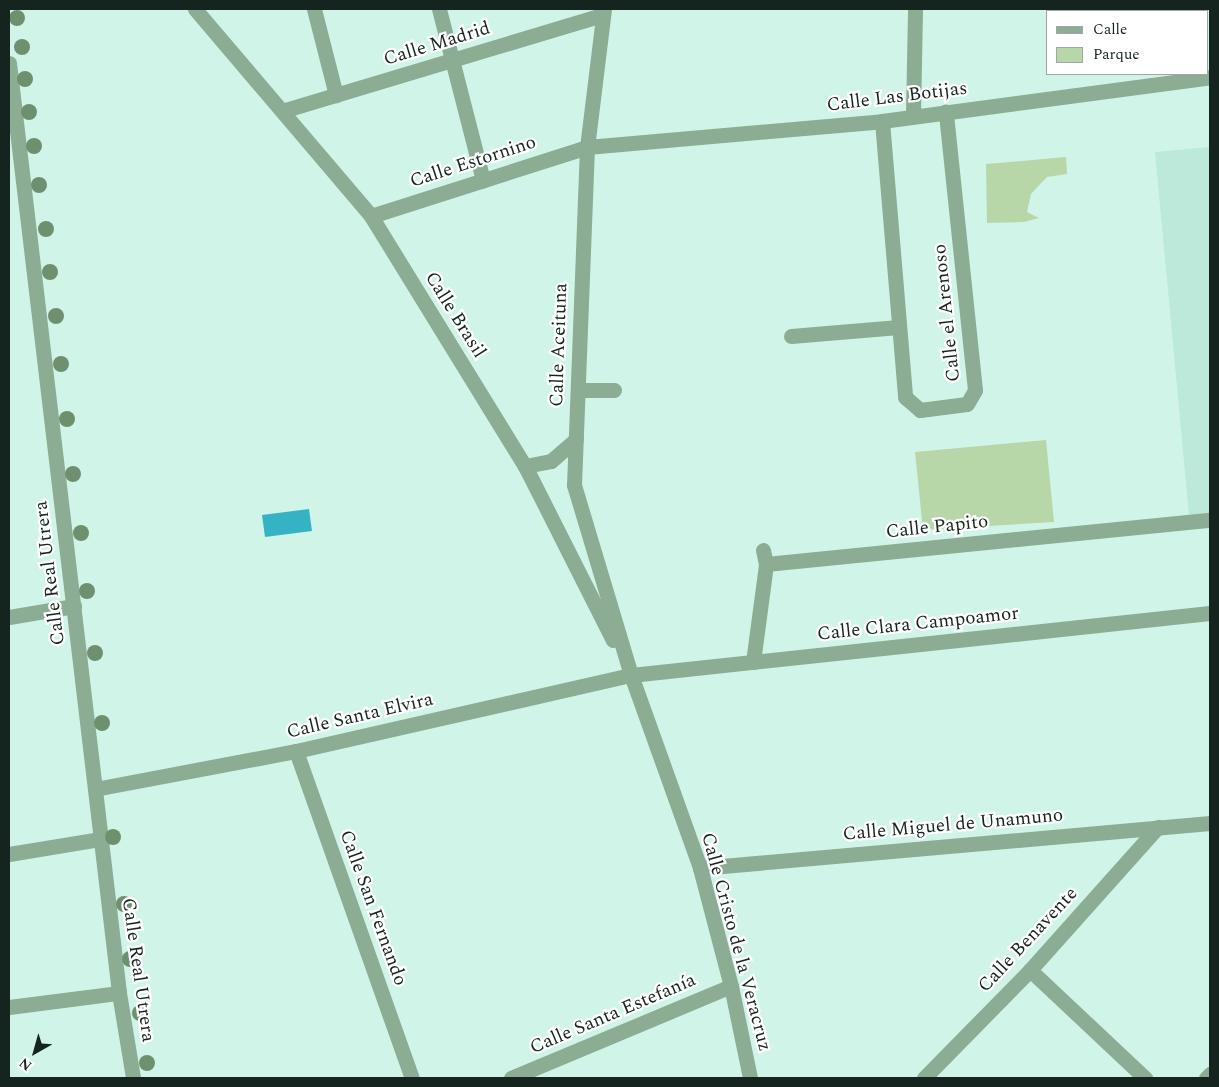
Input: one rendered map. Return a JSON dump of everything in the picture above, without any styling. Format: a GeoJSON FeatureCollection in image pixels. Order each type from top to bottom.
{"type":"FeatureCollection","features":[{"type":"Feature","properties":{"kind":"street","name":"Calle Brasil"},"geometry":{"type":"LineString","coordinates":[[195,9],[371,216],[525,466],[631,675]]}},
{"type":"Feature","properties":{"kind":"street"},"geometry":{"type":"LineString","coordinates":[[314,9],[336,95]]}},
{"type":"Feature","properties":{"kind":"street"},"geometry":{"type":"LineString","coordinates":[[439,9],[484,180]]}},
{"type":"Feature","properties":{"kind":"street"},"geometry":{"type":"LineString","coordinates":[[913,115],[914,9]]}},
{"type":"Feature","properties":{"kind":"street","name":"Calle Madrid"},"geometry":{"type":"LineString","coordinates":[[282,111],[453,61],[603,12]]}},
{"type":"Feature","properties":{"kind":"street","name":"Calle Aceituna"},"geometry":{"type":"LineString","coordinates":[[603,12],[587,147],[574,485],[631,675]]}},
{"type":"Feature","properties":{"kind":"street","name":"Calle Real Utrera"},"geometry":{"type":"LineString","coordinates":[[9,63],[119,993],[133,1078]]}},
{"type":"Feature","properties":{"kind":"street","name":"Calle Las Botijas"},"geometry":{"type":"LineString","coordinates":[[587,147],[882,121],[913,115],[1210,77]]}},
{"type":"Feature","properties":{"kind":"street","name":"Calle el Arenoso"},"geometry":{"type":"LineString","coordinates":[[882,121],[905,397],[920,410],[967,404],[975,390],[946,112]]}},
{"type":"Feature","properties":{"kind":"street","name":"Calle Estornino"},"geometry":{"type":"LineString","coordinates":[[371,216],[587,147]]}},
{"type":"Feature","properties":{"kind":"street"},"geometry":{"type":"LineString","coordinates":[[791,336],[899,328]]}},
{"type":"Feature","properties":{"kind":"street"},"geometry":{"type":"LineString","coordinates":[[578,390],[614,390]]}},
{"type":"Feature","properties":{"kind":"street"},"geometry":{"type":"LineString","coordinates":[[525,466],[551,461],[576,439]]}},
{"type":"Feature","properties":{"kind":"street","name":"Calle Papito"},"geometry":{"type":"LineString","coordinates":[[753,662],[765,557],[1210,520]]}},
{"type":"Feature","properties":{"kind":"street"},"geometry":{"type":"LineString","coordinates":[[9,617],[74,606]]}},
{"type":"Feature","properties":{"kind":"street","name":"Calle Clara Campoamor"},"geometry":{"type":"LineString","coordinates":[[631,675],[1210,614]]}},
{"type":"Feature","properties":{"kind":"street","name":"Calle Santa Elvira"},"geometry":{"type":"LineString","coordinates":[[95,789],[296,751],[631,675]]}},
{"type":"Feature","properties":{"kind":"street","name":"Calle Cristo de la Veracruz"},"geometry":{"type":"LineString","coordinates":[[631,675],[700,868],[731,986],[750,1078]]}},
{"type":"Feature","properties":{"kind":"street","name":"Calle San Fernando"},"geometry":{"type":"LineString","coordinates":[[296,751],[412,1078]]}},
{"type":"Feature","properties":{"kind":"street","name":"Calle Miguel de Unamuno"},"geometry":{"type":"LineString","coordinates":[[700,868],[1210,823]]}},
{"type":"Feature","properties":{"kind":"street","name":"Calle Benavente"},"geometry":{"type":"LineString","coordinates":[[924,1078],[1030,970],[1158,827]]}},
{"type":"Feature","properties":{"kind":"street"},"geometry":{"type":"LineString","coordinates":[[9,854],[101,839]]}},
{"type":"Feature","properties":{"kind":"street"},"geometry":{"type":"LineString","coordinates":[[1030,970],[1145,1078]]}},
{"type":"Feature","properties":{"kind":"street","name":"Calle Santa Estefanía"},"geometry":{"type":"LineString","coordinates":[[511,1078],[731,986]]}},
{"type":"Feature","properties":{"kind":"street"},"geometry":{"type":"LineString","coordinates":[[9,1006],[119,993]]}},
{"type":"Feature","properties":{"kind":"street"},"geometry":{"type":"LineString","coordinates":[[1206,1078],[1210,1074]]}},
{"type":"Feature","properties":{"kind":"shaded area"},"geometry":{"type":"Polygon","coordinates":[[[1210,147],[1210,513],[1189,515],[1155,152],[1210,147]]]}},
{"type":"Feature","properties":{"kind":"green space"},"geometry":{"type":"Polygon","coordinates":[[[1066,157],[1067,174],[1047,177],[1031,194],[1027,212],[1039,218],[1024,222],[987,223],[986,164],[1066,157]]]}},
{"type":"Feature","properties":{"kind":"green space"},"geometry":{"type":"Polygon","coordinates":[[[1046,440],[1054,522],[923,530],[915,452],[1046,440]]]}},
{"type":"Feature","properties":{"kind":"water"},"geometry":{"type":"Polygon","coordinates":[[[309,509],[312,531],[265,537],[262,515],[309,509]]]}}]}
